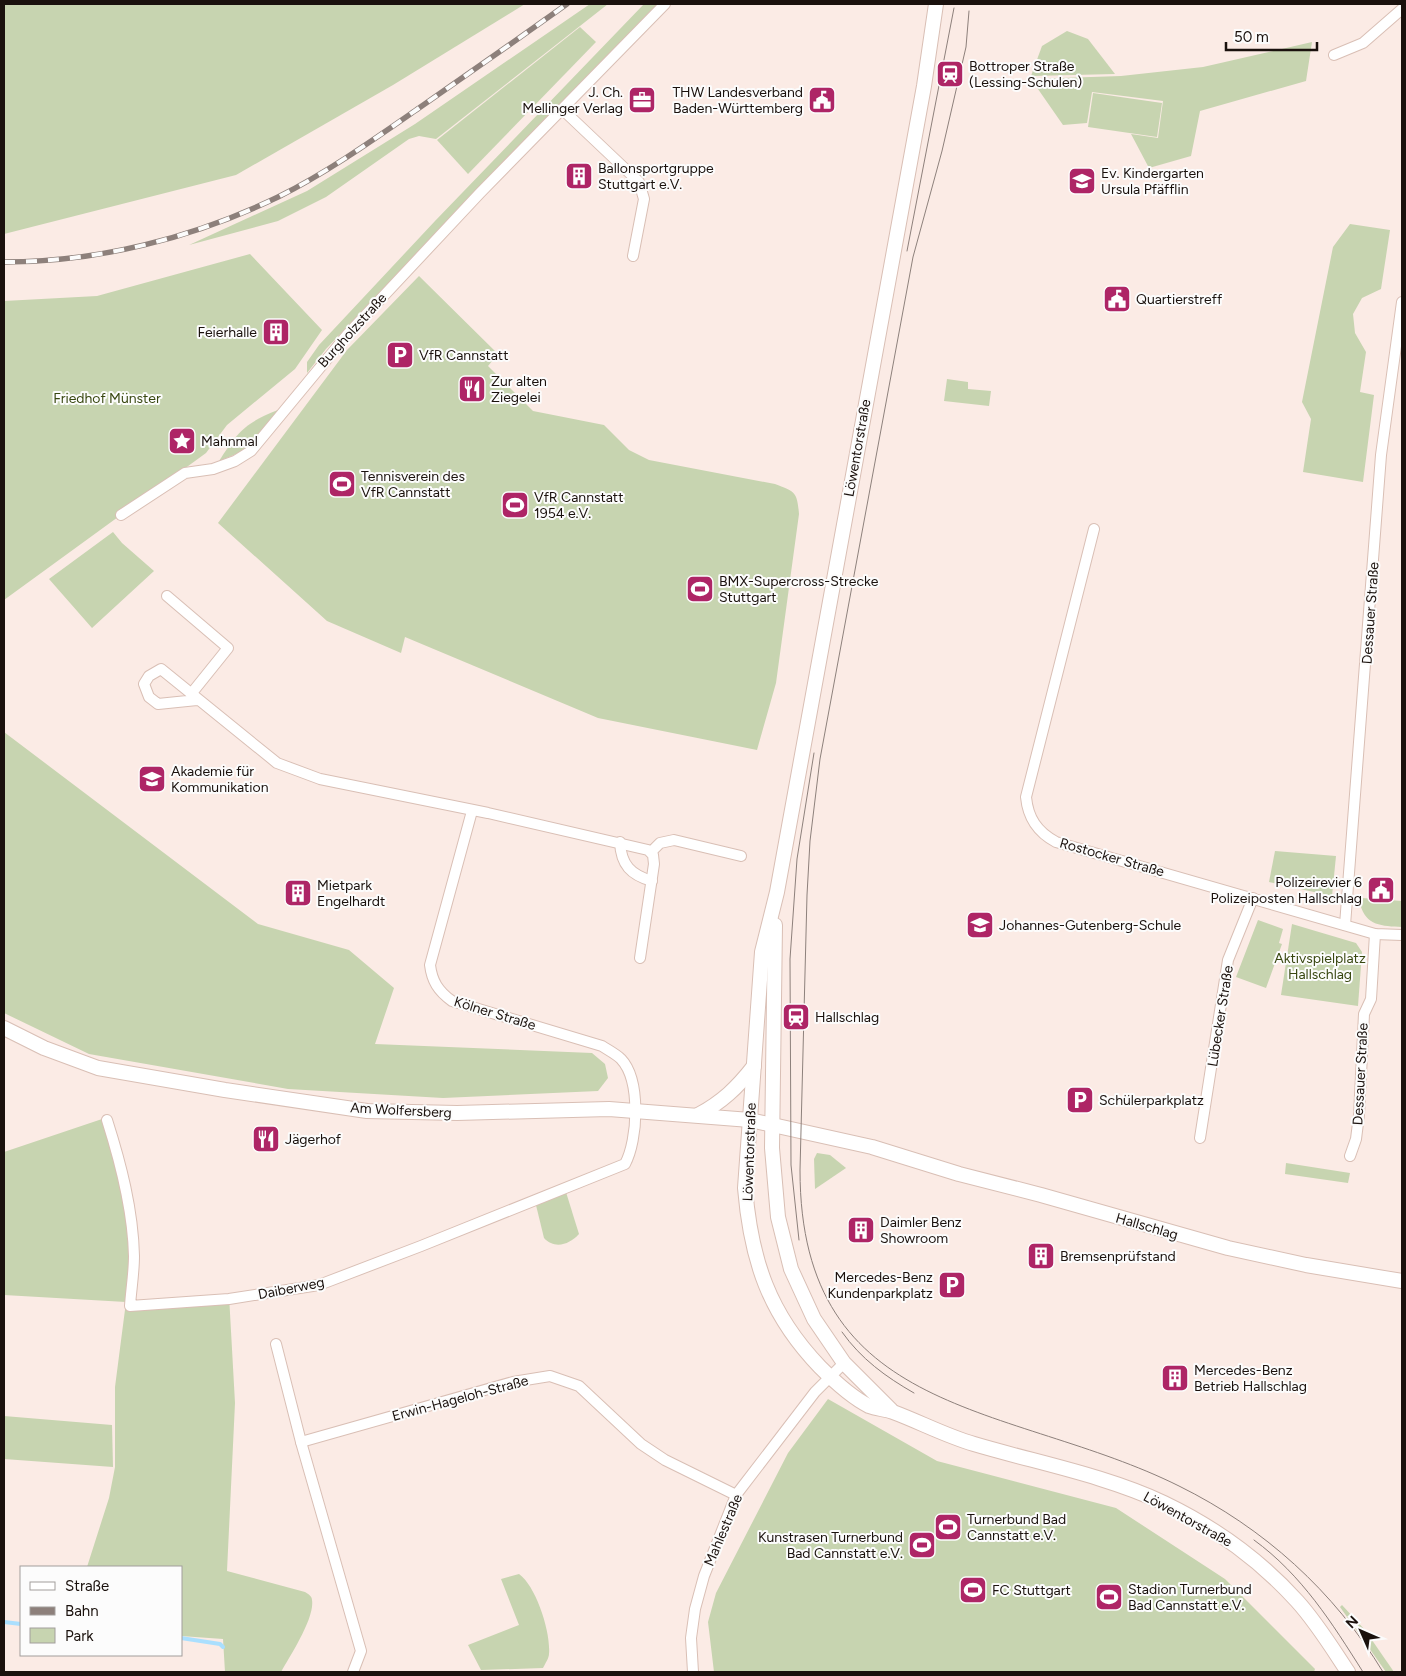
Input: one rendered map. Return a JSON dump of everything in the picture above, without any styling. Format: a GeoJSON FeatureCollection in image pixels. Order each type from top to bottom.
{"type":"FeatureCollection","features":[{"type":"Feature","properties":{"kind":"main road","name":"Löwentorstraße"},"geometry":{"type":"LineString","coordinates":[[936,4],[919,114],[777,892],[762,952],[745,1188],[748,1224],[755,1256],[766,1287],[785,1324],[805,1352],[829,1376],[870,1406],[893,1412],[940,1433],[974,1444],[1078,1471],[1134,1490],[1166,1504],[1215,1531],[1251,1557],[1297,1601],[1322,1632],[1348,1672]]}},
{"type":"Feature","properties":{"kind":"main road","name":"Löwentorstraße"},"geometry":{"type":"LineString","coordinates":[[777,892],[774,955],[773,1124],[774,1188],[778,1218],[791,1269],[814,1320],[844,1364],[893,1412]]}},
{"type":"Feature","properties":{"kind":"main road","name":"Am Wolfersberg"},"geometry":{"type":"LineString","coordinates":[[4,1028],[44,1048],[98,1068],[217,1089],[367,1111],[458,1113],[634,1110],[750,1120]]}},
{"type":"Feature","properties":{"kind":"main road"},"geometry":{"type":"LineString","coordinates":[[698,1115],[721,1102],[739,1085],[754,1066]]}},
{"type":"Feature","properties":{"kind":"main road","name":"Hallschlag"},"geometry":{"type":"LineString","coordinates":[[750,1120],[872,1147],[959,1174],[1041,1195],[1228,1248],[1306,1265],[1402,1281]]}},
{"type":"Feature","properties":{"kind":"street","name":"Burgholzstraße"},"geometry":{"type":"LineString","coordinates":[[122,515],[185,474],[213,469],[235,461],[251,451],[346,334],[480,193],[665,4]]}},
{"type":"Feature","properties":{"kind":"street"},"geometry":{"type":"LineString","coordinates":[[1334,55],[1363,44],[1402,9]]}},
{"type":"Feature","properties":{"kind":"street"},"geometry":{"type":"LineString","coordinates":[[563,110],[639,182],[644,199],[633,256]]}},
{"type":"Feature","properties":{"kind":"street","name":"Dessauer Straße"},"geometry":{"type":"LineString","coordinates":[[1345,925],[1381,455],[1402,302]]}},
{"type":"Feature","properties":{"kind":"street","name":"Rostocker Straße"},"geometry":{"type":"LineString","coordinates":[[1094,529],[1026,797],[1030,818],[1045,836],[1056,842],[1375,934],[1402,935]]}},
{"type":"Feature","properties":{"kind":"street"},"geometry":{"type":"LineString","coordinates":[[167,596],[228,648],[194,697],[158,704],[149,697],[144,684],[149,676],[161,669],[194,697],[277,763],[320,779],[620,842],[651,852],[654,859],[652,881],[640,958]]}},
{"type":"Feature","properties":{"kind":"street","name":"Kölner Straße"},"geometry":{"type":"LineString","coordinates":[[472,811],[430,965],[432,979],[442,994],[452,1001],[602,1046],[622,1060],[632,1082],[634,1110]]}},
{"type":"Feature","properties":{"kind":"street"},"geometry":{"type":"LineString","coordinates":[[651,852],[660,843],[674,840],[741,856]]}},
{"type":"Feature","properties":{"kind":"street"},"geometry":{"type":"LineString","coordinates":[[620,842],[624,862],[632,873],[652,881]]}},
{"type":"Feature","properties":{"kind":"street","name":"Lübecker Straße"},"geometry":{"type":"LineString","coordinates":[[1200,1138],[1228,960],[1253,898]]}},
{"type":"Feature","properties":{"kind":"street","name":"Dessauer Straße"},"geometry":{"type":"LineString","coordinates":[[1350,1156],[1356,1139],[1359,1115],[1364,1014],[1370,999],[1375,934]]}},
{"type":"Feature","properties":{"kind":"street","name":"Daiberweg"},"geometry":{"type":"LineString","coordinates":[[107,1120],[115,1145],[130,1211],[134,1257],[130,1306],[229,1299],[319,1285],[421,1246],[625,1164],[634,1135],[634,1110]]}},
{"type":"Feature","properties":{"kind":"street"},"geometry":{"type":"LineString","coordinates":[[276,1344],[301,1442],[361,1651],[353,1672]]}},
{"type":"Feature","properties":{"kind":"street","name":"Mahlestraße"},"geometry":{"type":"LineString","coordinates":[[693,1672],[691,1638],[694,1609],[704,1576],[736,1495],[814,1392],[844,1364]]}},
{"type":"Feature","properties":{"kind":"street","name":"Erwin-Hageloh-Straße"},"geometry":{"type":"LineString","coordinates":[[301,1442],[513,1382],[550,1376],[579,1386],[641,1444],[665,1460],[736,1495]]}},
{"type":"Feature","properties":{"kind":"green space"},"geometry":{"type":"Polygon","coordinates":[[[4,4],[525,4],[393,85],[236,175],[4,234],[4,4]]]}},
{"type":"Feature","properties":{"kind":"green space"},"geometry":{"type":"Polygon","coordinates":[[[590,4],[608,4],[436,139],[419,136],[409,139],[326,197],[278,221],[189,245],[307,191],[415,124],[590,4]]]}},
{"type":"Feature","properties":{"kind":"green space"},"geometry":{"type":"Polygon","coordinates":[[[644,4],[658,4],[326,349],[307,373],[307,362],[319,345],[435,221],[644,4]]]}},
{"type":"Feature","properties":{"kind":"green space"},"geometry":{"type":"Polygon","coordinates":[[[580,27],[596,42],[468,174],[437,140],[580,27]]]}},
{"type":"Feature","properties":{"kind":"green space"},"geometry":{"type":"Polygon","coordinates":[[[1067,31],[1088,39],[1115,74],[1031,76],[1042,46],[1067,31]]]}},
{"type":"Feature","properties":{"kind":"green space"},"geometry":{"type":"Polygon","coordinates":[[[1312,42],[1306,81],[1200,111],[1191,156],[1149,168],[1131,134],[1158,138],[1163,101],[1092,92],[1087,123],[1063,125],[1031,79],[1121,76],[1203,67],[1312,42]]]}},
{"type":"Feature","properties":{"kind":"green space"},"geometry":{"type":"Polygon","coordinates":[[[1093,93],[1162,103],[1157,137],[1088,127],[1093,93]]]}},
{"type":"Feature","properties":{"kind":"green space"},"geometry":{"type":"Polygon","coordinates":[[[1350,224],[1390,230],[1381,289],[1362,298],[1353,314],[1355,333],[1366,352],[1360,392],[1374,395],[1363,482],[1303,472],[1311,419],[1302,402],[1333,247],[1350,224]]]}},
{"type":"Feature","properties":{"kind":"green space","name":"Friedhof Münster"},"geometry":{"type":"Polygon","coordinates":[[[250,254],[322,330],[295,369],[227,425],[206,453],[4,600],[4,301],[97,296],[250,254]]]}},
{"type":"Feature","properties":{"kind":"green space","name":"VfR Cannstatt 1954 e.V."},"geometry":{"type":"Polygon","coordinates":[[[419,276],[498,354],[488,366],[533,411],[604,425],[629,450],[649,460],[775,484],[794,493],[799,514],[776,683],[757,750],[598,718],[405,637],[401,653],[327,621],[218,523],[347,350],[419,276]]]}},
{"type":"Feature","properties":{"kind":"green space"},"geometry":{"type":"Polygon","coordinates":[[[947,379],[968,382],[968,389],[991,391],[989,406],[944,401],[947,379]]]}},
{"type":"Feature","properties":{"kind":"green space"},"geometry":{"type":"Polygon","coordinates":[[[280,409],[251,448],[219,461],[237,435],[244,429],[258,419],[280,409]]]}},
{"type":"Feature","properties":{"kind":"green space"},"geometry":{"type":"Polygon","coordinates":[[[113,532],[122,543],[154,571],[92,628],[49,579],[113,532]]]}},
{"type":"Feature","properties":{"kind":"green space"},"geometry":{"type":"Polygon","coordinates":[[[4,732],[258,924],[349,950],[394,988],[375,1044],[592,1053],[605,1064],[608,1078],[598,1091],[443,1098],[288,1089],[89,1054],[4,1013],[4,732]]]}},
{"type":"Feature","properties":{"kind":"green space"},"geometry":{"type":"Polygon","coordinates":[[[1275,851],[1336,856],[1332,896],[1269,882],[1275,851]]]}},
{"type":"Feature","properties":{"kind":"green space"},"geometry":{"type":"Polygon","coordinates":[[[1362,898],[1402,901],[1402,927],[1382,925],[1371,921],[1366,917],[1360,904],[1362,898]]]}},
{"type":"Feature","properties":{"kind":"green space"},"geometry":{"type":"Polygon","coordinates":[[[1258,920],[1283,929],[1279,943],[1282,944],[1266,988],[1236,977],[1258,920]]]}},
{"type":"Feature","properties":{"kind":"green space","name":"Aktivspielplatz Hallschlag"},"geometry":{"type":"Polygon","coordinates":[[[1292,924],[1356,943],[1362,952],[1358,1006],[1281,995],[1292,924]]]}},
{"type":"Feature","properties":{"kind":"green space"},"geometry":{"type":"Polygon","coordinates":[[[108,1117],[131,1211],[131,1304],[229,1295],[235,1403],[227,1571],[305,1592],[312,1599],[310,1617],[296,1647],[281,1672],[225,1672],[223,1639],[182,1636],[182,1566],[87,1566],[109,1498],[115,1467],[115,1387],[126,1302],[4,1295],[4,1152],[108,1117]]]}},
{"type":"Feature","properties":{"kind":"green space"},"geometry":{"type":"Polygon","coordinates":[[[817,1153],[830,1155],[846,1168],[815,1189],[814,1159],[817,1153]]]}},
{"type":"Feature","properties":{"kind":"green space"},"geometry":{"type":"Polygon","coordinates":[[[1286,1163],[1350,1173],[1348,1183],[1285,1174],[1286,1163]]]}},
{"type":"Feature","properties":{"kind":"green space"},"geometry":{"type":"Polygon","coordinates":[[[565,1189],[579,1234],[571,1241],[558,1245],[548,1242],[544,1238],[535,1201],[565,1189]]]}},
{"type":"Feature","properties":{"kind":"green space","name":"Turnerbund Bad Cannstatt e.V."},"geometry":{"type":"Polygon","coordinates":[[[828,1399],[937,1461],[1116,1508],[1225,1579],[1315,1669],[1314,1672],[714,1672],[708,1622],[716,1593],[788,1453],[828,1399]]]}},
{"type":"Feature","properties":{"kind":"green space"},"geometry":{"type":"Polygon","coordinates":[[[4,1416],[112,1425],[113,1467],[4,1459],[4,1416]]]}},
{"type":"Feature","properties":{"kind":"green space"},"geometry":{"type":"Polygon","coordinates":[[[519,1574],[531,1588],[541,1610],[548,1634],[548,1659],[543,1668],[481,1670],[468,1645],[519,1625],[501,1579],[519,1574]]]}},
{"type":"Feature","properties":{"kind":"green space"},"geometry":{"type":"Polygon","coordinates":[[[1342,1605],[1365,1630],[1394,1672],[1386,1672],[1340,1607],[1342,1605]]]}},
{"type":"Feature","properties":{"kind":"waterway"},"geometry":{"type":"LineString","coordinates":[[4,1622],[20,1624]]}},
{"type":"Feature","properties":{"kind":"waterway"},"geometry":{"type":"LineString","coordinates":[[182,1638],[220,1644],[223,1647]]}},
{"type":"Feature","properties":{"kind":"tram line"},"geometry":{"type":"LineString","coordinates":[[907,251],[954,8]]}},
{"type":"Feature","properties":{"kind":"tram line"},"geometry":{"type":"LineString","coordinates":[[969,11],[966,47],[942,151],[913,257],[820,759],[810,841],[807,895],[800,1170],[809,1252],[835,1313],[875,1358],[926,1390],[985,1415],[1114,1459],[1179,1486],[1240,1521],[1295,1564],[1319,1589],[1364,1642],[1383,1672]]}},
{"type":"Feature","properties":{"kind":"tram line"},"geometry":{"type":"LineString","coordinates":[[799,1240],[791,1165],[790,959],[797,859],[814,753]]}},
{"type":"Feature","properties":{"kind":"tram line"},"geometry":{"type":"LineString","coordinates":[[842,1332],[857,1351],[875,1367],[914,1393]]}},
{"type":"Feature","properties":{"kind":"tram line"},"geometry":{"type":"LineString","coordinates":[[1254,1540],[1301,1584],[1328,1618],[1363,1672]]}},
{"type":"Feature","properties":{"kind":"railway"},"geometry":{"type":"LineString","coordinates":[[4,262],[75,258],[144,245],[179,236],[246,212],[315,177],[367,144],[567,4]]}},
{"type":"Feature","properties":{"kind":"place","name":"Bottroper Straße (Lessing-Schulen)"},"geometry":{"type":"Point","coordinates":[950,74]}},
{"type":"Feature","properties":{"kind":"place","name":"J. Ch. Mellinger Verlag"},"geometry":{"type":"Point","coordinates":[642,100]}},
{"type":"Feature","properties":{"kind":"place","name":"THW Landesverband Baden-Württemberg"},"geometry":{"type":"Point","coordinates":[822,100]}},
{"type":"Feature","properties":{"kind":"place","name":"Ballonsportgruppe Stuttgart e.V."},"geometry":{"type":"Point","coordinates":[579,176]}},
{"type":"Feature","properties":{"kind":"place","name":"Ev. Kindergarten Ursula Pfäfflin"},"geometry":{"type":"Point","coordinates":[1082,181]}},
{"type":"Feature","properties":{"kind":"place","name":"Quartierstreff"},"geometry":{"type":"Point","coordinates":[1117,299]}},
{"type":"Feature","properties":{"kind":"place","name":"Feierhalle"},"geometry":{"type":"Point","coordinates":[276,332]}},
{"type":"Feature","properties":{"kind":"place","name":"VfR Cannstatt"},"geometry":{"type":"Point","coordinates":[400,355]}},
{"type":"Feature","properties":{"kind":"place","name":"Zur alten Ziegelei"},"geometry":{"type":"Point","coordinates":[472,389]}},
{"type":"Feature","properties":{"kind":"place","name":"Mahnmal"},"geometry":{"type":"Point","coordinates":[182,441]}},
{"type":"Feature","properties":{"kind":"place","name":"Tennisverein des VfR Cannstatt"},"geometry":{"type":"Point","coordinates":[342,484]}},
{"type":"Feature","properties":{"kind":"place","name":"VfR Cannstatt 1954 e.V."},"geometry":{"type":"Point","coordinates":[515,505]}},
{"type":"Feature","properties":{"kind":"place","name":"BMX-Supercross-Strecke Stuttgart"},"geometry":{"type":"Point","coordinates":[700,589]}},
{"type":"Feature","properties":{"kind":"place","name":"Akademie für Kommunikation"},"geometry":{"type":"Point","coordinates":[152,779]}},
{"type":"Feature","properties":{"kind":"place","name":"Polizeirevier 6 Polizeiposten Hallschlag"},"geometry":{"type":"Point","coordinates":[1381,890]}},
{"type":"Feature","properties":{"kind":"place","name":"Mietpark Engelhardt"},"geometry":{"type":"Point","coordinates":[298,893]}},
{"type":"Feature","properties":{"kind":"place","name":"Johannes-Gutenberg-Schule"},"geometry":{"type":"Point","coordinates":[980,925]}},
{"type":"Feature","properties":{"kind":"place","name":"Hallschlag"},"geometry":{"type":"Point","coordinates":[796,1017]}},
{"type":"Feature","properties":{"kind":"place","name":"Schülerparkplatz"},"geometry":{"type":"Point","coordinates":[1080,1100]}},
{"type":"Feature","properties":{"kind":"place","name":"Jägerhof"},"geometry":{"type":"Point","coordinates":[266,1139]}},
{"type":"Feature","properties":{"kind":"place","name":"Daimler Benz Showroom"},"geometry":{"type":"Point","coordinates":[861,1230]}},
{"type":"Feature","properties":{"kind":"place","name":"Bremsenprüfstand"},"geometry":{"type":"Point","coordinates":[1041,1256]}},
{"type":"Feature","properties":{"kind":"place","name":"Mercedes-Benz Kundenparkplatz"},"geometry":{"type":"Point","coordinates":[952,1285]}},
{"type":"Feature","properties":{"kind":"place","name":"Mercedes-Benz Betrieb Hallschlag"},"geometry":{"type":"Point","coordinates":[1175,1378]}},
{"type":"Feature","properties":{"kind":"place","name":"Turnerbund Bad Cannstatt e.V."},"geometry":{"type":"Point","coordinates":[948,1527]}},
{"type":"Feature","properties":{"kind":"place","name":"Kunstrasen Turnerbund Bad Cannstatt e.V."},"geometry":{"type":"Point","coordinates":[922,1545]}},
{"type":"Feature","properties":{"kind":"place","name":"FC Stuttgart"},"geometry":{"type":"Point","coordinates":[973,1590]}},
{"type":"Feature","properties":{"kind":"place","name":"Stadion Turnerbund Bad Cannstatt e.V."},"geometry":{"type":"Point","coordinates":[1109,1597]}}]}
